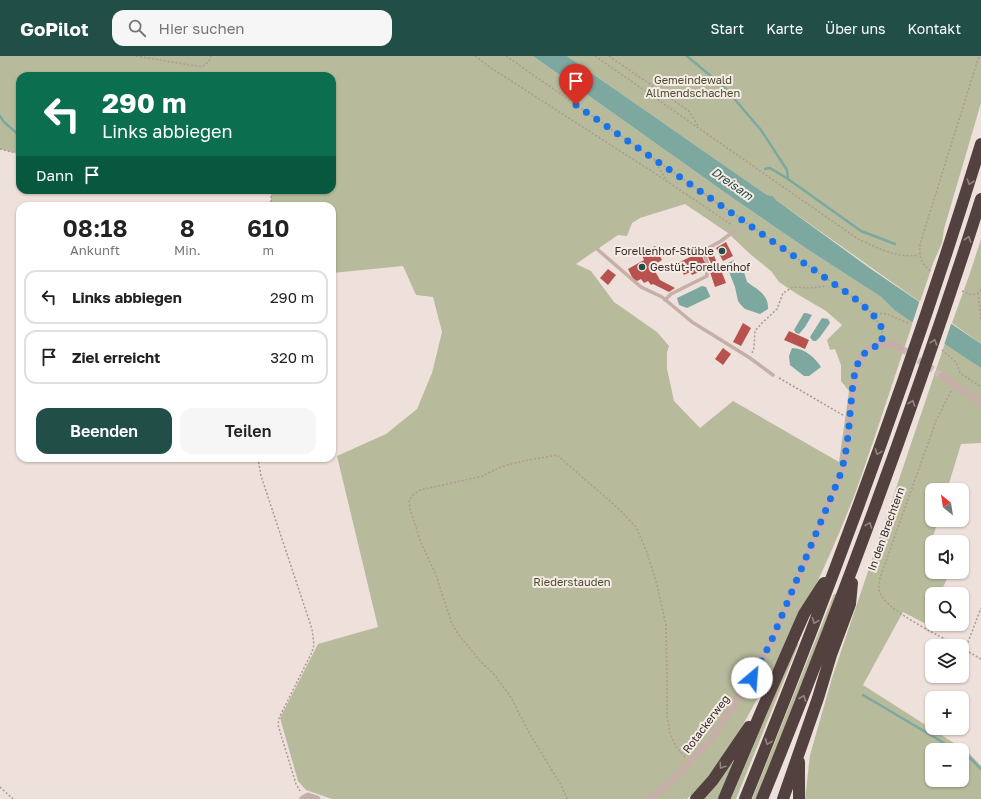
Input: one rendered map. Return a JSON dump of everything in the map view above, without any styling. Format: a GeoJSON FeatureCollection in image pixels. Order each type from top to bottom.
{"type":"FeatureCollection","features":[{"type":"Feature","properties":{"kind":"highway"},"geometry":{"type":"LineString","coordinates":[[745,799],[782,708],[839,558],[942,267],[981,144]]}},
{"type":"Feature","properties":{"kind":"highway"},"geometry":{"type":"LineString","coordinates":[[762,799],[805,693],[855,562],[921,379],[981,199]]}},
{"type":"Feature","properties":{"kind":"highway"},"geometry":{"type":"LineString","coordinates":[[724,799],[804,614],[839,558]]}},
{"type":"Feature","properties":{"kind":"highway"},"geometry":{"type":"LineString","coordinates":[[783,799],[850,604],[855,562]]}},
{"type":"Feature","properties":{"kind":"highway"},"geometry":{"type":"LineString","coordinates":[[696,799],[713,780],[741,738],[761,712]]}},
{"type":"Feature","properties":{"kind":"highway"},"geometry":{"type":"LineString","coordinates":[[799,754],[799,799]]}},
{"type":"Feature","properties":{"kind":"street"},"geometry":{"type":"LineString","coordinates":[[882,344],[889,344],[901,348]]}},
{"type":"Feature","properties":{"kind":"street","name":"Rotackerweg"},"geometry":{"type":"LineString","coordinates":[[649,799],[674,779],[711,739],[752,678],[770,644],[843,469],[857,365],[868,350],[882,344]]}},
{"type":"Feature","properties":{"kind":"street"},"geometry":{"type":"LineString","coordinates":[[942,376],[981,403]]}},
{"type":"Feature","properties":{"kind":"street"},"geometry":{"type":"LineString","coordinates":[[304,798],[308,796],[317,799]]}},
{"type":"Feature","properties":{"kind":"lane"},"geometry":{"type":"LineString","coordinates":[[665,300],[671,294],[707,276],[706,268],[708,265],[703,251],[721,241],[737,229]]}},
{"type":"Feature","properties":{"kind":"lane"},"geometry":{"type":"LineString","coordinates":[[597,249],[641,287],[662,297],[692,322],[750,358],[773,375]]}},
{"type":"Feature","properties":{"kind":"path"},"geometry":{"type":"LineString","coordinates":[[136,56],[202,67],[209,61],[211,56]]}},
{"type":"Feature","properties":{"kind":"path"},"geometry":{"type":"LineString","coordinates":[[475,56],[491,68],[668,181],[737,229]]}},
{"type":"Feature","properties":{"kind":"path"},"geometry":{"type":"LineString","coordinates":[[506,56],[853,297],[872,313],[882,328],[882,344]]}},
{"type":"Feature","properties":{"kind":"path"},"geometry":{"type":"LineString","coordinates":[[595,56],[858,239],[892,254],[910,257],[919,256]]}},
{"type":"Feature","properties":{"kind":"path"},"geometry":{"type":"LineString","coordinates":[[609,56],[689,111],[699,128]]}},
{"type":"Feature","properties":{"kind":"path"},"geometry":{"type":"LineString","coordinates":[[929,271],[919,256],[920,244],[979,56]]}},
{"type":"Feature","properties":{"kind":"path"},"geometry":{"type":"LineString","coordinates":[[0,149],[16,153]]}},
{"type":"Feature","properties":{"kind":"path"},"geometry":{"type":"LineString","coordinates":[[653,159],[668,181]]}},
{"type":"Feature","properties":{"kind":"path"},"geometry":{"type":"LineString","coordinates":[[750,358],[754,348],[755,331],[760,324],[778,309],[783,293],[793,287],[810,288],[827,286]]}},
{"type":"Feature","properties":{"kind":"path"},"geometry":{"type":"LineString","coordinates":[[966,294],[972,295],[978,293],[981,289]]}},
{"type":"Feature","properties":{"kind":"path"},"geometry":{"type":"LineString","coordinates":[[978,293],[981,319]]}},
{"type":"Feature","properties":{"kind":"path"},"geometry":{"type":"LineString","coordinates":[[872,313],[887,314],[908,323]]}},
{"type":"Feature","properties":{"kind":"path"},"geometry":{"type":"LineString","coordinates":[[942,350],[956,362],[960,373],[981,387]]}},
{"type":"Feature","properties":{"kind":"path"},"geometry":{"type":"LineString","coordinates":[[773,375],[850,419]]}},
{"type":"Feature","properties":{"kind":"path","name":"In den Brechtern"},"geometry":{"type":"LineString","coordinates":[[946,639],[891,607],[880,594],[878,586],[936,422],[954,384]]}},
{"type":"Feature","properties":{"kind":"path"},"geometry":{"type":"LineString","coordinates":[[567,799],[510,696],[494,674],[458,634],[452,624],[436,575],[421,543],[410,509],[409,500],[420,490],[483,476],[492,470],[511,464],[557,456],[620,510],[636,527],[647,552],[657,585],[666,625],[666,715],[670,733],[676,747],[691,762]]}},
{"type":"Feature","properties":{"kind":"path"},"geometry":{"type":"LineString","coordinates":[[259,462],[261,476],[313,634],[314,645],[312,652],[279,718],[278,725],[296,784],[304,798]]}},
{"type":"Feature","properties":{"kind":"path"},"geometry":{"type":"LineString","coordinates":[[969,640],[981,608]]}},
{"type":"Feature","properties":{"kind":"path"},"geometry":{"type":"LineString","coordinates":[[969,652],[981,659]]}},
{"type":"Feature","properties":{"kind":"path"},"geometry":{"type":"LineString","coordinates":[[0,787],[13,799]]}},
{"type":"Feature","properties":{"kind":"green space","name":"Riederstauden"},"geometry":{"type":"Polygon","coordinates":[[[0,56],[533,56],[734,199],[881,297],[894,310],[913,322],[856,491],[826,564],[750,713],[711,774],[687,799],[332,799],[306,790],[298,781],[280,718],[318,644],[378,627],[337,456],[386,434],[417,409],[432,373],[442,332],[433,297],[416,295],[403,266],[336,273],[336,202],[271,202],[271,194],[336,194],[336,72],[16,72],[16,153],[0,149],[0,56]],[[685,204],[640,218],[632,223],[627,236],[618,235],[576,264],[591,271],[614,302],[657,332],[669,346],[667,352],[667,369],[674,401],[700,428],[733,401],[839,462],[849,391],[841,381],[841,365],[835,349],[830,350],[827,340],[842,325],[826,311],[779,282],[771,271],[728,233],[685,204]]]}},
{"type":"Feature","properties":{"kind":"green space","name":"Gemeindewald Allmendschachen"},"geometry":{"type":"Polygon","coordinates":[[[567,56],[981,56],[981,103],[944,229],[942,243],[934,261],[920,302],[776,200],[773,196],[767,195],[567,56]]]}},
{"type":"Feature","properties":{"kind":"green space"},"geometry":{"type":"Polygon","coordinates":[[[981,239],[981,344],[952,323],[981,239]]]}},
{"type":"Feature","properties":{"kind":"green space"},"geometry":{"type":"Polygon","coordinates":[[[945,343],[981,368],[981,443],[961,444],[949,483],[925,483],[925,527],[936,527],[934,535],[925,535],[925,579],[947,579],[943,587],[925,587],[925,623],[903,612],[863,685],[925,725],[925,735],[941,735],[954,743],[925,743],[925,787],[969,787],[969,753],[981,766],[981,799],[805,799],[810,755],[832,678],[945,343]]]}},
{"type":"Feature","properties":{"kind":"green space"},"geometry":{"type":"Polygon","coordinates":[[[834,594],[838,595],[759,799],[752,799],[834,594]]]}},
{"type":"Feature","properties":{"kind":"green space"},"geometry":{"type":"Polygon","coordinates":[[[799,643],[736,799],[729,799],[796,645],[799,643]]]}},
{"type":"Feature","properties":{"kind":"green space"},"geometry":{"type":"Polygon","coordinates":[[[731,762],[733,764],[719,799],[700,799],[731,762]]]}},
{"type":"Feature","properties":{"kind":"water","name":"Dreisam"},"geometry":{"type":"Polygon","coordinates":[[[533,56],[567,56],[767,195],[773,196],[776,200],[871,269],[981,344],[981,368],[894,310],[881,297],[734,199],[533,56]]]}},
{"type":"Feature","properties":{"kind":"water"},"geometry":{"type":"Polygon","coordinates":[[[734,260],[737,272],[740,268],[744,272],[747,282],[762,293],[767,300],[768,309],[760,314],[745,309],[738,301],[735,287],[726,264],[734,260]]]}},
{"type":"Feature","properties":{"kind":"water"},"geometry":{"type":"Polygon","coordinates":[[[702,286],[706,287],[710,297],[687,308],[679,305],[677,298],[702,286]]]}},
{"type":"Feature","properties":{"kind":"water"},"geometry":{"type":"Polygon","coordinates":[[[804,313],[812,315],[799,334],[794,330],[804,313]]]}},
{"type":"Feature","properties":{"kind":"water"},"geometry":{"type":"Polygon","coordinates":[[[822,318],[828,319],[830,323],[820,337],[816,341],[813,341],[810,337],[822,318]]]}},
{"type":"Feature","properties":{"kind":"water"},"geometry":{"type":"Polygon","coordinates":[[[792,348],[797,348],[809,354],[821,367],[809,376],[804,376],[790,365],[789,356],[792,348]]]}},
{"type":"Feature","properties":{"kind":"pier"},"geometry":{"type":"Polygon","coordinates":[[[920,300],[952,321],[944,345],[912,324],[920,300]]]}},
{"type":"Feature","properties":{"kind":"building"},"geometry":{"type":"Polygon","coordinates":[[[726,242],[733,256],[723,261],[716,248],[726,242]]]}},
{"type":"Feature","properties":{"kind":"building","name":"Gestüt-Forellenhof"},"geometry":{"type":"Polygon","coordinates":[[[655,246],[662,260],[652,266],[660,280],[675,288],[669,292],[653,284],[651,285],[648,281],[644,283],[641,279],[637,281],[633,279],[628,269],[644,260],[641,253],[655,246]]]}},
{"type":"Feature","properties":{"kind":"building"},"geometry":{"type":"Polygon","coordinates":[[[700,252],[706,265],[698,269],[699,272],[692,275],[690,272],[684,275],[678,263],[700,252]]]}},
{"type":"Feature","properties":{"kind":"building"},"geometry":{"type":"Polygon","coordinates":[[[713,253],[717,263],[712,265],[707,255],[713,253]]]}},
{"type":"Feature","properties":{"kind":"building"},"geometry":{"type":"Polygon","coordinates":[[[719,265],[726,283],[715,287],[709,269],[719,265]]]}},
{"type":"Feature","properties":{"kind":"building"},"geometry":{"type":"Polygon","coordinates":[[[608,269],[616,275],[608,285],[600,278],[608,269]]]}},
{"type":"Feature","properties":{"kind":"building"},"geometry":{"type":"Polygon","coordinates":[[[743,323],[751,328],[741,346],[733,342],[743,323]]]}},
{"type":"Feature","properties":{"kind":"building"},"geometry":{"type":"Polygon","coordinates":[[[789,331],[809,340],[805,349],[784,340],[789,331]]]}},
{"type":"Feature","properties":{"kind":"building"},"geometry":{"type":"Polygon","coordinates":[[[723,348],[731,354],[723,365],[715,359],[723,348]]]}},
{"type":"Feature","properties":{"kind":"waterway"},"geometry":{"type":"LineString","coordinates":[[687,56],[725,88],[761,130],[787,170],[788,179],[861,231],[895,244]]}},
{"type":"Feature","properties":{"kind":"waterway"},"geometry":{"type":"LineString","coordinates":[[0,116],[4,122],[16,132]]}},
{"type":"Feature","properties":{"kind":"waterway"},"geometry":{"type":"LineString","coordinates":[[765,169],[770,168],[788,179]]}},
{"type":"Feature","properties":{"kind":"waterway"},"geometry":{"type":"LineString","coordinates":[[863,695],[944,743]]}},
{"type":"Feature","properties":{"kind":"waterway"},"geometry":{"type":"LineString","coordinates":[[969,758],[981,769]]}},
{"type":"Feature","properties":{"kind":"tunnel"},"geometry":{"type":"LineString","coordinates":[[901,348],[942,376]]}},
{"type":"Feature","properties":{"kind":"place","name":"Forellenhof-Stüble"},"geometry":{"type":"Point","coordinates":[722,251]}},
{"type":"Feature","properties":{"kind":"place","name":"Gestüt-Forellenhof"},"geometry":{"type":"Point","coordinates":[642,267]}},
{"type":"Feature","properties":{"kind":"route"},"geometry":{"type":"LineString","coordinates":[[576,105],[853,297],[872,313],[882,328],[882,344],[868,350],[857,365],[852,393],[843,469],[770,644],[752,678]]}}]}
